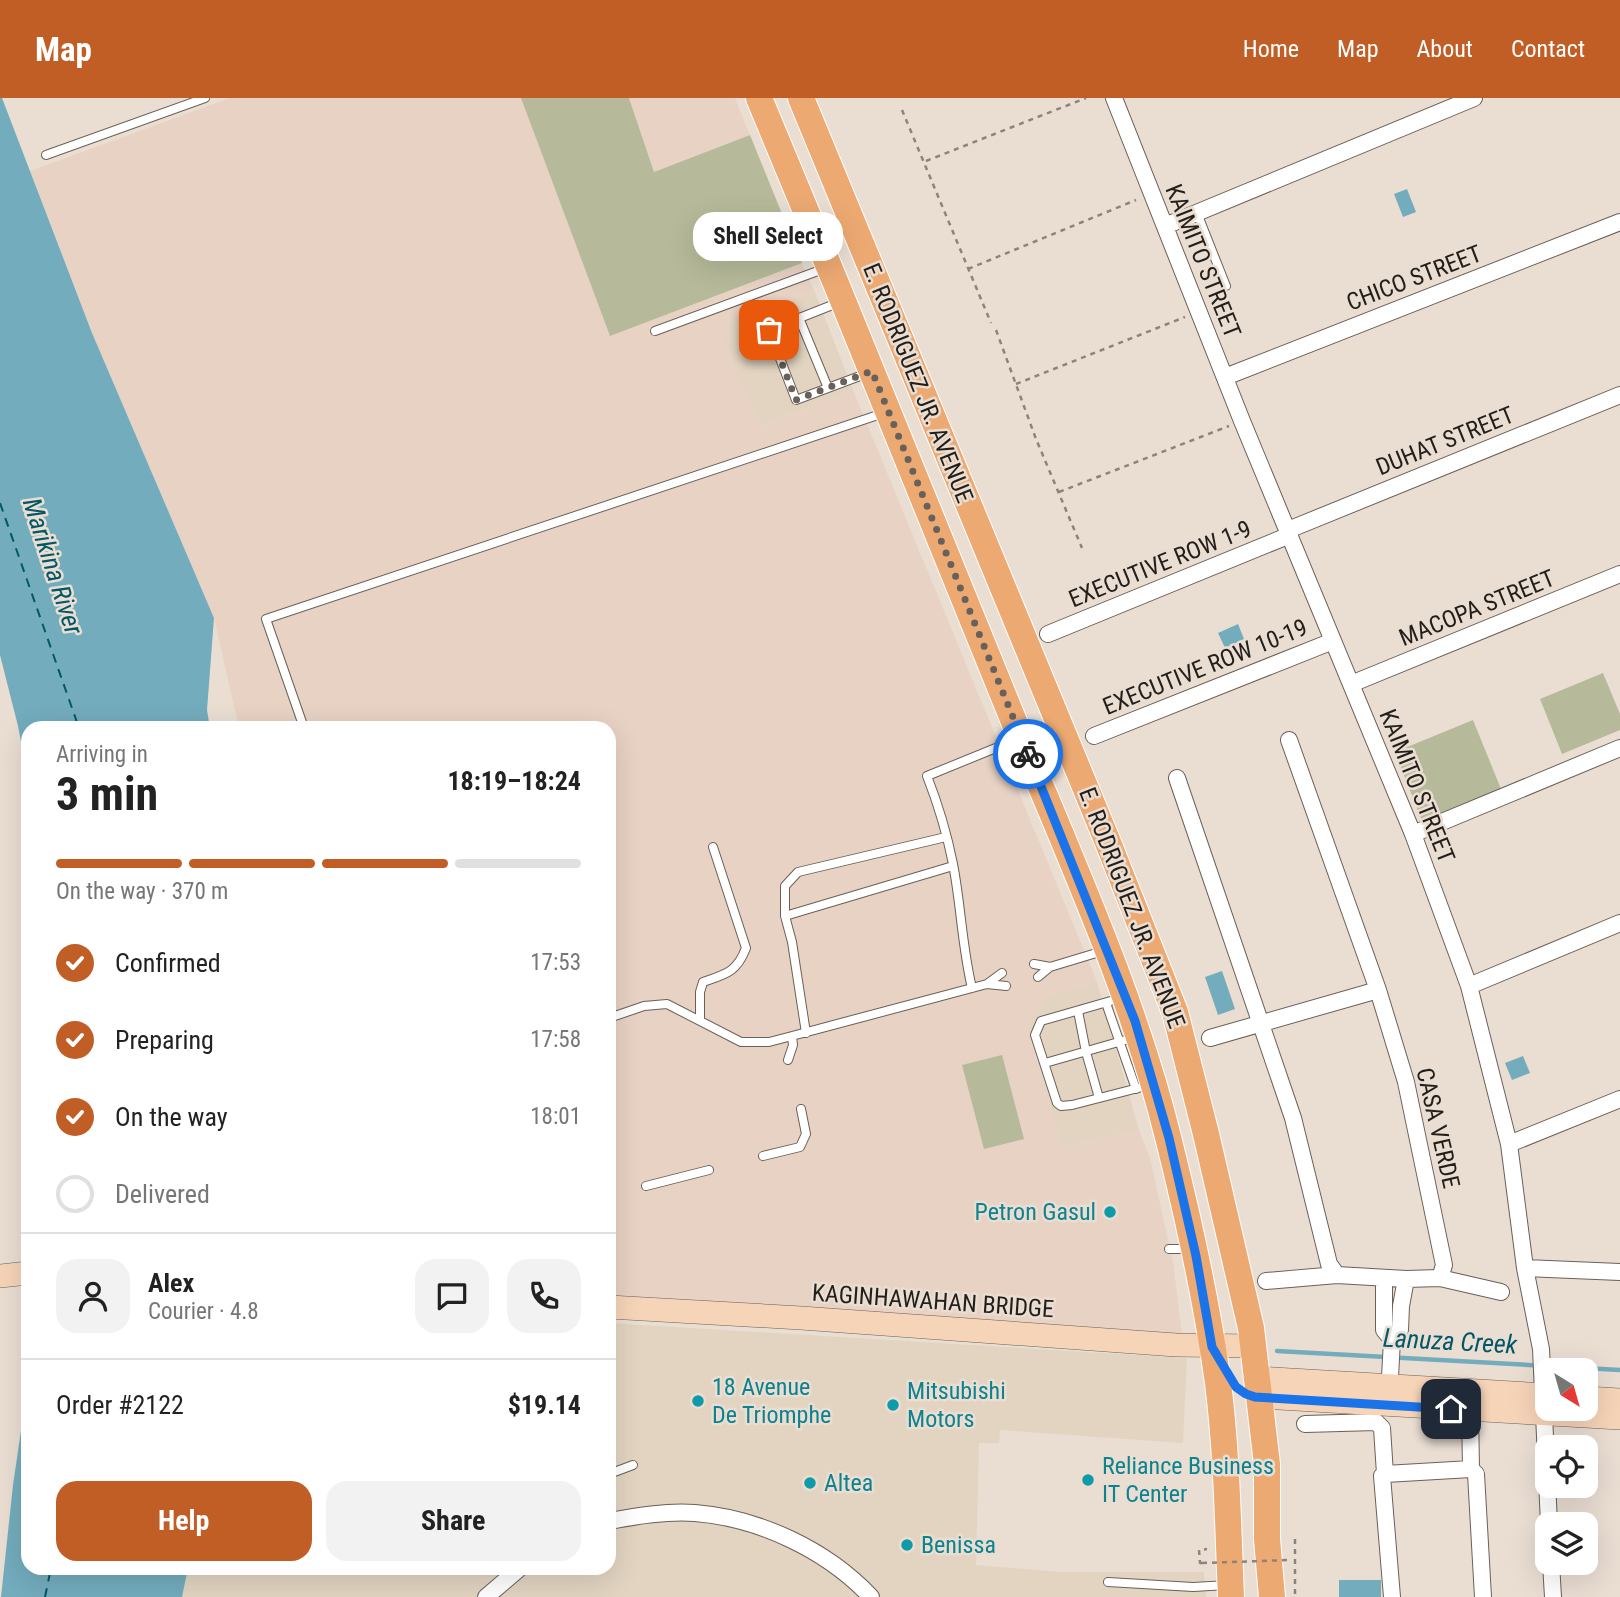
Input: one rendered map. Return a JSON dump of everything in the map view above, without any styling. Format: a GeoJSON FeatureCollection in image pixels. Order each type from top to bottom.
{"type":"FeatureCollection","features":[{"type":"Feature","properties":{"kind":"main road","name":"E. RODRIGUEZ JR. AVENUE"},"geometry":{"type":"LineString","coordinates":[[760,98],[1107,950],[1115,1000],[1144,1087],[1169,1138],[1182,1249],[1212,1347],[1221,1413],[1231,1591]]}},
{"type":"Feature","properties":{"kind":"main road","name":"E. RODRIGUEZ JR. AVENUE"},"geometry":{"type":"LineString","coordinates":[[801,98],[1107,840],[1175,1012],[1206,1134],[1253,1346],[1251,1387],[1267,1464],[1267,1539],[1272,1597]]}},
{"type":"Feature","properties":{"kind":"main road"},"geometry":{"type":"LineString","coordinates":[[0,1276],[21,1274]]}},
{"type":"Feature","properties":{"kind":"main road","name":"KAGINHAWAHAN BRIDGE"},"geometry":{"type":"LineString","coordinates":[[616,1307],[1212,1347],[1253,1346]]}},
{"type":"Feature","properties":{"kind":"main road"},"geometry":{"type":"LineString","coordinates":[[1212,1347],[1251,1387]]}},
{"type":"Feature","properties":{"kind":"main road"},"geometry":{"type":"LineString","coordinates":[[1221,1413],[1251,1387],[1390,1387],[1535,1400]]}},
{"type":"Feature","properties":{"kind":"main road"},"geometry":{"type":"LineString","coordinates":[[1390,1387],[1470,1410],[1535,1402]]}},
{"type":"Feature","properties":{"kind":"main road"},"geometry":{"type":"LineString","coordinates":[[1598,1399],[1620,1400]]}},
{"type":"Feature","properties":{"kind":"main road"},"geometry":{"type":"LineString","coordinates":[[1598,1414],[1620,1419]]}},
{"type":"Feature","properties":{"kind":"street","name":"KAIMITO STREET"},"geometry":{"type":"LineString","coordinates":[[1114,98],[1242,421],[1413,834],[1469,986],[1509,1144],[1525,1268],[1541,1358]]}},
{"type":"Feature","properties":{"kind":"street"},"geometry":{"type":"LineString","coordinates":[[1165,226],[1474,98]]}},
{"type":"Feature","properties":{"kind":"street","name":"CHICO STREET"},"geometry":{"type":"LineString","coordinates":[[1225,377],[1620,222]]}},
{"type":"Feature","properties":{"kind":"street","name":"DUHAT STREET"},"geometry":{"type":"LineString","coordinates":[[1289,533],[1620,395]]}},
{"type":"Feature","properties":{"kind":"street","name":"EXECUTIVE ROW 1-9"},"geometry":{"type":"LineString","coordinates":[[1048,634],[1289,533]]}},
{"type":"Feature","properties":{"kind":"street","name":"MACOPA STREET"},"geometry":{"type":"LineString","coordinates":[[1350,684],[1620,574]]}},
{"type":"Feature","properties":{"kind":"street","name":"EXECUTIVE ROW 10-19"},"geometry":{"type":"LineString","coordinates":[[1094,736],[1333,640]]}},
{"type":"Feature","properties":{"kind":"street","name":"CASA VERDE"},"geometry":{"type":"LineString","coordinates":[[1289,740],[1378,990],[1406,1082],[1444,1265],[1440,1278]]}},
{"type":"Feature","properties":{"kind":"street"},"geometry":{"type":"LineString","coordinates":[[1413,834],[1620,748]]}},
{"type":"Feature","properties":{"kind":"street"},"geometry":{"type":"LineString","coordinates":[[1177,778],[1293,1118],[1329,1264],[1338,1275]]}},
{"type":"Feature","properties":{"kind":"street"},"geometry":{"type":"LineString","coordinates":[[1469,986],[1620,923]]}},
{"type":"Feature","properties":{"kind":"street"},"geometry":{"type":"LineString","coordinates":[[1210,1038],[1378,990]]}},
{"type":"Feature","properties":{"kind":"street"},"geometry":{"type":"LineString","coordinates":[[1509,1144],[1620,1099]]}},
{"type":"Feature","properties":{"kind":"street"},"geometry":{"type":"LineString","coordinates":[[1525,1268],[1620,1272]]}},
{"type":"Feature","properties":{"kind":"street"},"geometry":{"type":"LineString","coordinates":[[1266,1280],[1338,1275],[1440,1278],[1501,1292]]}},
{"type":"Feature","properties":{"kind":"street"},"geometry":{"type":"LineString","coordinates":[[1384,1278],[1384,1330],[1392,1342],[1390,1387]]}},
{"type":"Feature","properties":{"kind":"street"},"geometry":{"type":"LineString","coordinates":[[1392,1342],[1401,1331],[1401,1306],[1406,1279]]}},
{"type":"Feature","properties":{"kind":"street"},"geometry":{"type":"LineString","coordinates":[[1470,1410],[1471,1469],[1476,1474],[1483,1597]]}},
{"type":"Feature","properties":{"kind":"street","name":"KAIMITO STREET"},"geometry":{"type":"LineString","coordinates":[[1545,1421],[1548,1512]]}},
{"type":"Feature","properties":{"kind":"street"},"geometry":{"type":"LineString","coordinates":[[1305,1424],[1380,1424],[1385,1474],[1381,1481],[1392,1597]]}},
{"type":"Feature","properties":{"kind":"street"},"geometry":{"type":"LineString","coordinates":[[1385,1474],[1471,1469]]}},
{"type":"Feature","properties":{"kind":"street"},"geometry":{"type":"LineString","coordinates":[[616,1520],[648,1514],[694,1513],[745,1522],[790,1539],[829,1561],[871,1597]]}},
{"type":"Feature","properties":{"kind":"street"},"geometry":{"type":"LineString","coordinates":[[486,1597],[512,1575]]}},
{"type":"Feature","properties":{"kind":"street"},"geometry":{"type":"LineString","coordinates":[[1552,1575],[1553,1597]]}},
{"type":"Feature","properties":{"kind":"lane"},"geometry":{"type":"LineString","coordinates":[[46,155],[205,98]]}},
{"type":"Feature","properties":{"kind":"lane"},"geometry":{"type":"LineString","coordinates":[[1196,213],[1226,286]]}},
{"type":"Feature","properties":{"kind":"lane"},"geometry":{"type":"LineString","coordinates":[[655,331],[829,267]]}},
{"type":"Feature","properties":{"kind":"lane"},"geometry":{"type":"LineString","coordinates":[[843,300],[769,330],[796,400],[872,371]]}},
{"type":"Feature","properties":{"kind":"lane"},"geometry":{"type":"LineString","coordinates":[[799,318],[828,388]]}},
{"type":"Feature","properties":{"kind":"lane"},"geometry":{"type":"LineString","coordinates":[[302,721],[266,619],[889,411]]}},
{"type":"Feature","properties":{"kind":"lane"},"geometry":{"type":"LineString","coordinates":[[972,988],[953,866],[927,776],[1021,738]]}},
{"type":"Feature","properties":{"kind":"lane"},"geometry":{"type":"LineString","coordinates":[[806,1033],[792,942],[785,916],[785,886],[798,872],[946,837]]}},
{"type":"Feature","properties":{"kind":"lane"},"geometry":{"type":"LineString","coordinates":[[700,1020],[699,992],[703,982],[730,972],[741,961],[746,948],[713,847]]}},
{"type":"Feature","properties":{"kind":"lane"},"geometry":{"type":"LineString","coordinates":[[785,916],[953,866]]}},
{"type":"Feature","properties":{"kind":"lane"},"geometry":{"type":"LineString","coordinates":[[1038,977],[1049,967],[1107,950]]}},
{"type":"Feature","properties":{"kind":"lane"},"geometry":{"type":"LineString","coordinates":[[1034,964],[1049,967]]}},
{"type":"Feature","properties":{"kind":"lane"},"geometry":{"type":"LineString","coordinates":[[616,1016],[644,1006],[667,1004],[741,1042],[769,1042],[987,984],[1002,974]]}},
{"type":"Feature","properties":{"kind":"lane"},"geometry":{"type":"LineString","coordinates":[[987,984],[1006,986]]}},
{"type":"Feature","properties":{"kind":"lane"},"geometry":{"type":"LineString","coordinates":[[1115,1000],[1041,1021],[1035,1035],[1056,1103],[1066,1106],[1144,1087]]}},
{"type":"Feature","properties":{"kind":"lane"},"geometry":{"type":"LineString","coordinates":[[1078,1011],[1099,1098]]}},
{"type":"Feature","properties":{"kind":"lane"},"geometry":{"type":"LineString","coordinates":[[788,1060],[793,1045],[792,1036]]}},
{"type":"Feature","properties":{"kind":"lane"},"geometry":{"type":"LineString","coordinates":[[1045,1063],[1129,1039]]}},
{"type":"Feature","properties":{"kind":"lane"},"geometry":{"type":"LineString","coordinates":[[763,1156],[800,1147],[806,1134],[801,1109]]}},
{"type":"Feature","properties":{"kind":"lane"},"geometry":{"type":"LineString","coordinates":[[646,1186],[709,1170]]}},
{"type":"Feature","properties":{"kind":"lane"},"geometry":{"type":"LineString","coordinates":[[616,1471],[633,1465]]}},
{"type":"Feature","properties":{"kind":"lane"},"geometry":{"type":"LineString","coordinates":[[1108,1582],[1231,1591]]}},
{"type":"Feature","properties":{"kind":"path"},"geometry":{"type":"LineString","coordinates":[[925,161],[1086,98]]}},
{"type":"Feature","properties":{"kind":"path"},"geometry":{"type":"LineString","coordinates":[[902,110],[991,323]]}},
{"type":"Feature","properties":{"kind":"path"},"geometry":{"type":"LineString","coordinates":[[968,269],[1152,193]]}},
{"type":"Feature","properties":{"kind":"path"},"geometry":{"type":"LineString","coordinates":[[1016,384],[1199,311]]}},
{"type":"Feature","properties":{"kind":"path"},"geometry":{"type":"LineString","coordinates":[[996,330],[1082,548]]}},
{"type":"Feature","properties":{"kind":"path"},"geometry":{"type":"LineString","coordinates":[[1059,492],[1242,421]]}},
{"type":"Feature","properties":{"kind":"path"},"geometry":{"type":"LineString","coordinates":[[1294,1539],[1292,1560],[1295,1597]]}},
{"type":"Feature","properties":{"kind":"path"},"geometry":{"type":"LineString","coordinates":[[1207,1549],[1199,1550],[1200,1563],[1292,1560]]}},
{"type":"Feature","properties":{"kind":"shaded area"},"geometry":{"type":"Polygon","coordinates":[[[230,98],[521,98],[610,336],[802,263],[814,290],[728,323],[724,340],[761,426],[853,390],[1097,982],[1048,995],[1028,1027],[1062,1148],[1139,1130],[1150,1158],[1173,1262],[1182,1334],[616,1297],[616,721],[237,721],[214,618],[92,333],[30,171],[230,98]]]}},
{"type":"Feature","properties":{"kind":"shaded area"},"geometry":{"type":"Polygon","coordinates":[[[629,98],[735,98],[750,135],[654,172],[629,98]]]}},
{"type":"Feature","properties":{"kind":"shaded area"},"geometry":{"type":"Polygon","coordinates":[[[814,290],[853,390],[760,426],[724,340],[728,323],[814,290]]]}},
{"type":"Feature","properties":{"kind":"shaded area"},"geometry":{"type":"Polygon","coordinates":[[[1097,982],[1139,1130],[1062,1148],[1028,1027],[1048,995],[1097,982]]]}},
{"type":"Feature","properties":{"kind":"shaded area"},"geometry":{"type":"Polygon","coordinates":[[[616,1323],[1187,1358],[1183,1443],[1000,1430],[999,1443],[979,1443],[976,1565],[1059,1572],[1204,1572],[1206,1597],[182,1597],[187,1575],[616,1575],[616,1323]]]}},
{"type":"Feature","properties":{"kind":"green space"},"geometry":{"type":"Polygon","coordinates":[[[521,98],[629,98],[654,172],[750,135],[802,263],[610,336],[521,98]]]}},
{"type":"Feature","properties":{"kind":"green space"},"geometry":{"type":"Polygon","coordinates":[[[1603,673],[1620,714],[1620,730],[1562,754],[1540,699],[1603,673]]]}},
{"type":"Feature","properties":{"kind":"green space"},"geometry":{"type":"Polygon","coordinates":[[[1473,720],[1501,789],[1422,821],[1395,752],[1473,720]]]}},
{"type":"Feature","properties":{"kind":"green space"},"geometry":{"type":"Polygon","coordinates":[[[1002,1055],[1024,1139],[984,1149],[962,1065],[1002,1055]]]}},
{"type":"Feature","properties":{"kind":"water","name":"Marikina River"},"geometry":{"type":"Polygon","coordinates":[[[2,98],[92,333],[214,618],[207,710],[209,721],[21,721],[21,742],[0,655],[2,98]]]}},
{"type":"Feature","properties":{"kind":"water"},"geometry":{"type":"Polygon","coordinates":[[[1407,189],[1416,212],[1403,217],[1394,194],[1407,189]]]}},
{"type":"Feature","properties":{"kind":"water"},"geometry":{"type":"Polygon","coordinates":[[[1238,624],[1244,639],[1225,648],[1218,633],[1238,624]]]}},
{"type":"Feature","properties":{"kind":"water"},"geometry":{"type":"Polygon","coordinates":[[[1222,971],[1235,1009],[1218,1015],[1205,977],[1222,971]]]}},
{"type":"Feature","properties":{"kind":"water"},"geometry":{"type":"Polygon","coordinates":[[[1523,1056],[1530,1073],[1512,1080],[1505,1063],[1523,1056]]]}},
{"type":"Feature","properties":{"kind":"water"},"geometry":{"type":"Polygon","coordinates":[[[21,1431],[21,1575],[187,1575],[182,1597],[1,1597],[21,1431]]]}},
{"type":"Feature","properties":{"kind":"water"},"geometry":{"type":"Polygon","coordinates":[[[1339,1580],[1381,1580],[1381,1597],[1339,1597],[1339,1580]]]}},
{"type":"Feature","properties":{"kind":"waterway","name":"Lanuza Creek"},"geometry":{"type":"LineString","coordinates":[[1277,1351],[1620,1370]]}},
{"type":"Feature","properties":{"kind":"ferry route"},"geometry":{"type":"LineString","coordinates":[[0,503],[77,721]]}},
{"type":"Feature","properties":{"kind":"ferry route"},"geometry":{"type":"LineString","coordinates":[[45,1597],[50,1575]]}},
{"type":"Feature","properties":{"kind":"way so far"},"geometry":{"type":"LineString","coordinates":[[769,330],[796,400],[872,371],[1028,754]]}},
{"type":"Feature","properties":{"kind":"place","name":"Shell Select"},"geometry":{"type":"Point","coordinates":[769,330]}},
{"type":"Feature","properties":{"kind":"place","name":"Petron Gasul"},"geometry":{"type":"Point","coordinates":[1110,1212]}},
{"type":"Feature","properties":{"kind":"place","name":"18 Avenue De Triomphe"},"geometry":{"type":"Point","coordinates":[698,1401]}},
{"type":"Feature","properties":{"kind":"place","name":"Mitsubishi Motors"},"geometry":{"type":"Point","coordinates":[893,1405]}},
{"type":"Feature","properties":{"kind":"place","name":"Reliance Business IT Center"},"geometry":{"type":"Point","coordinates":[1088,1480]}},
{"type":"Feature","properties":{"kind":"place","name":"Altea"},"geometry":{"type":"Point","coordinates":[810,1483]}},
{"type":"Feature","properties":{"kind":"place","name":"Benissa"},"geometry":{"type":"Point","coordinates":[907,1545]}},
{"type":"Feature","properties":{"kind":"route"},"geometry":{"type":"LineString","coordinates":[[1028,754],[1135,1021],[1169,1138],[1196,1256],[1212,1347],[1227,1374],[1242,1392],[1255,1397],[1451,1409]]}}]}
